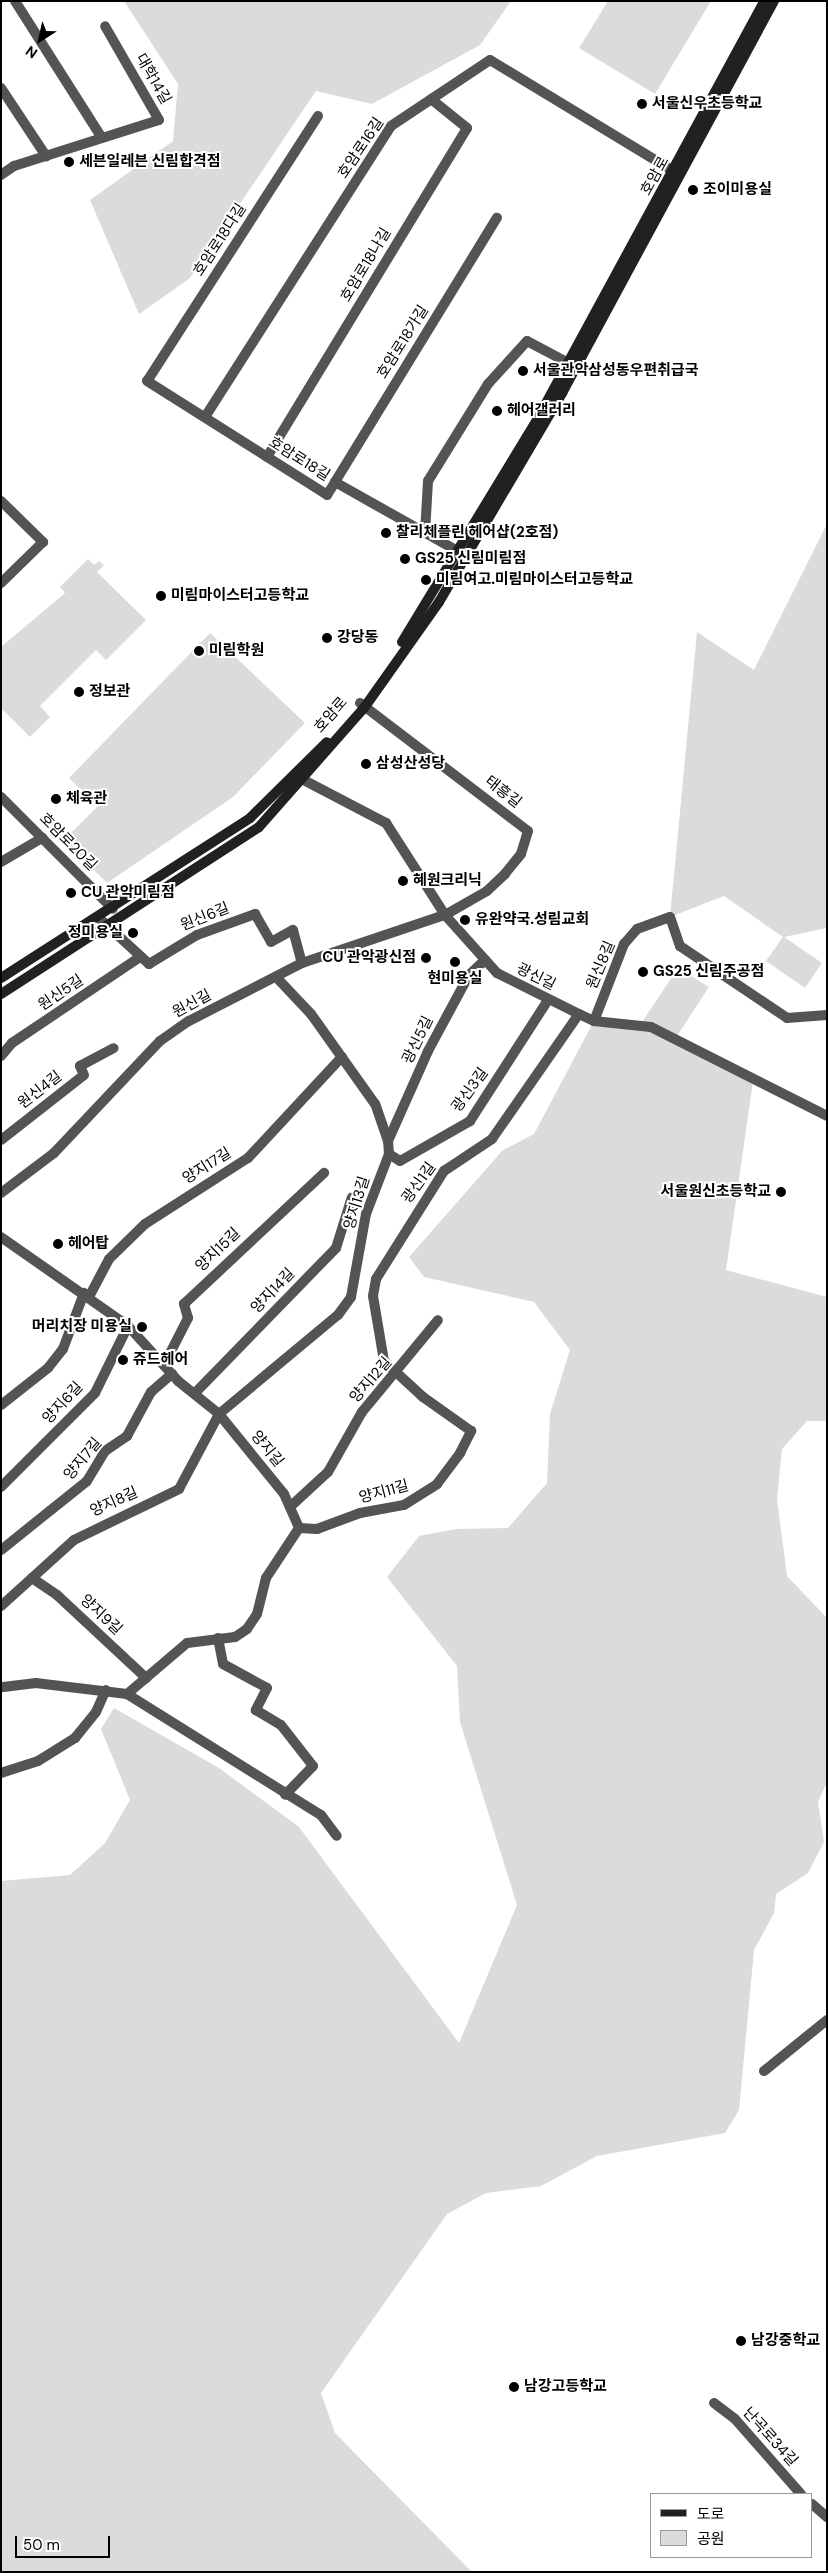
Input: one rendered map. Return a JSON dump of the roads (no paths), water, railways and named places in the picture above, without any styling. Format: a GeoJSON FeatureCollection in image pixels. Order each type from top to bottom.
{"type":"FeatureCollection","features":[{"type":"Feature","properties":{"kind":"main road","name":"호암로"},"geometry":{"type":"LineString","coordinates":[[1,978],[99,918],[250,818],[300,778],[363,705],[459,552],[565,361],[675,172],[764,1]]}},
{"type":"Feature","properties":{"kind":"main road"},"geometry":{"type":"LineString","coordinates":[[363,705],[439,602],[562,393],[774,1]]}},
{"type":"Feature","properties":{"kind":"main road"},"geometry":{"type":"LineString","coordinates":[[1,994],[108,927],[259,827],[300,778]]}},
{"type":"Feature","properties":{"kind":"street"},"geometry":{"type":"LineString","coordinates":[[15,1],[102,138]]}},
{"type":"Feature","properties":{"kind":"street","name":"대학14길"},"geometry":{"type":"LineString","coordinates":[[1,175],[46,156],[159,120],[106,26]]}},
{"type":"Feature","properties":{"kind":"street","name":"호암로16길"},"geometry":{"type":"LineString","coordinates":[[205,418],[391,126],[490,60],[675,172]]}},
{"type":"Feature","properties":{"kind":"street"},"geometry":{"type":"LineString","coordinates":[[1,88],[46,156]]}},
{"type":"Feature","properties":{"kind":"street","name":"호암로18나길"},"geometry":{"type":"LineString","coordinates":[[267,456],[467,128],[431,99]]}},
{"type":"Feature","properties":{"kind":"street","name":"호암로18다길"},"geometry":{"type":"LineString","coordinates":[[147,381],[318,116]]}},
{"type":"Feature","properties":{"kind":"street","name":"호암로18가길"},"geometry":{"type":"LineString","coordinates":[[335,482],[497,218]]}},
{"type":"Feature","properties":{"kind":"street"},"geometry":{"type":"LineString","coordinates":[[425,533],[428,481],[488,384],[526,341],[565,361]]}},
{"type":"Feature","properties":{"kind":"street","name":"호암로18길"},"geometry":{"type":"LineString","coordinates":[[147,381],[326,495],[335,482],[459,552]]}},
{"type":"Feature","properties":{"kind":"street"},"geometry":{"type":"LineString","coordinates":[[1,501],[43,542],[1,583]]}},
{"type":"Feature","properties":{"kind":"street","name":"태흥길"},"geometry":{"type":"LineString","coordinates":[[363,705],[528,832],[521,854],[506,874],[444,915]]}},
{"type":"Feature","properties":{"kind":"street","name":"광신길"},"geometry":{"type":"LineString","coordinates":[[300,778],[386,823],[444,915],[505,979],[594,1021],[652,1027],[827,1116]]}},
{"type":"Feature","properties":{"kind":"street","name":"호암로20길"},"geometry":{"type":"LineString","coordinates":[[1,796],[113,909]]}},
{"type":"Feature","properties":{"kind":"street"},"geometry":{"type":"LineString","coordinates":[[1,862],[42,838]]}},
{"type":"Feature","properties":{"kind":"street","name":"원신6길"},"geometry":{"type":"LineString","coordinates":[[140,957],[149,964],[197,935],[255,914],[271,942],[293,930],[302,963]]}},
{"type":"Feature","properties":{"kind":"street","name":"원신길"},"geometry":{"type":"LineString","coordinates":[[1,1193],[54,1153],[160,1041],[189,1021],[277,978],[302,963],[444,915]]}},
{"type":"Feature","properties":{"kind":"street","name":"원신8길"},"geometry":{"type":"LineString","coordinates":[[594,1021],[624,944],[647,923],[670,917],[678,944],[787,1018],[827,1015]]}},
{"type":"Feature","properties":{"kind":"street"},"geometry":{"type":"LineString","coordinates":[[99,918],[140,957]]}},
{"type":"Feature","properties":{"kind":"street","name":"원신5길"},"geometry":{"type":"LineString","coordinates":[[1,1056],[12,1043],[140,957]]}},
{"type":"Feature","properties":{"kind":"street","name":"광신5길"},"geometry":{"type":"LineString","coordinates":[[388,1140],[433,1042],[469,975],[485,960]]}},
{"type":"Feature","properties":{"kind":"street","name":"양지13길"},"geometry":{"type":"LineString","coordinates":[[219,1414],[338,1315],[351,1297],[366,1214],[389,1154],[388,1140],[375,1104],[311,1014],[277,978]]}},
{"type":"Feature","properties":{"kind":"street","name":"광신3길"},"geometry":{"type":"LineString","coordinates":[[389,1154],[400,1161],[470,1121],[548,1000]]}},
{"type":"Feature","properties":{"kind":"street","name":"광신1길"},"geometry":{"type":"LineString","coordinates":[[398,1371],[384,1361],[373,1296],[376,1279],[444,1171],[492,1139],[579,1014]]}},
{"type":"Feature","properties":{"kind":"street","name":"원신4길"},"geometry":{"type":"LineString","coordinates":[[1,1140],[84,1075],[80,1066],[114,1048]]}},
{"type":"Feature","properties":{"kind":"street","name":"양지17길"},"geometry":{"type":"LineString","coordinates":[[1,1405],[48,1368],[63,1349],[86,1295],[109,1259],[145,1224],[248,1158],[342,1057]]}},
{"type":"Feature","properties":{"kind":"street","name":"양지15길"},"geometry":{"type":"LineString","coordinates":[[164,1365],[188,1318],[184,1304],[324,1173]]}},
{"type":"Feature","properties":{"kind":"street","name":"양지14길"},"geometry":{"type":"LineString","coordinates":[[196,1392],[336,1248],[352,1197]]}},
{"type":"Feature","properties":{"kind":"street","name":"양지길"},"geometry":{"type":"LineString","coordinates":[[1,1237],[128,1326],[172,1374],[196,1392],[219,1414],[291,1506],[298,1528]]}},
{"type":"Feature","properties":{"kind":"street","name":"양지12길"},"geometry":{"type":"LineString","coordinates":[[291,1506],[328,1472],[362,1412],[398,1371],[438,1320]]}},
{"type":"Feature","properties":{"kind":"street","name":"양지6길"},"geometry":{"type":"LineString","coordinates":[[1,1487],[95,1393],[128,1326]]}},
{"type":"Feature","properties":{"kind":"street","name":"양지11길"},"geometry":{"type":"LineString","coordinates":[[298,1528],[318,1529],[360,1513],[404,1505],[420,1498],[449,1471],[470,1431],[422,1398],[398,1371]]}},
{"type":"Feature","properties":{"kind":"street","name":"양지7길"},"geometry":{"type":"LineString","coordinates":[[1,1550],[87,1481],[105,1451],[127,1436],[151,1392],[172,1374]]}},
{"type":"Feature","properties":{"kind":"street","name":"양지8길"},"geometry":{"type":"LineString","coordinates":[[1,1606],[58,1552],[97,1525],[179,1489],[219,1414]]}},
{"type":"Feature","properties":{"kind":"street"},"geometry":{"type":"LineString","coordinates":[[127,1694],[187,1643],[235,1637],[247,1629],[257,1614],[266,1578],[298,1528]]}},
{"type":"Feature","properties":{"kind":"street","name":"양지9길"},"geometry":{"type":"LineString","coordinates":[[32,1578],[57,1595],[146,1678]]}},
{"type":"Feature","properties":{"kind":"street"},"geometry":{"type":"LineString","coordinates":[[218,1638],[223,1664],[267,1688],[256,1710],[281,1725],[313,1766],[285,1795]]}},
{"type":"Feature","properties":{"kind":"street"},"geometry":{"type":"LineString","coordinates":[[1,1691],[1,1687],[36,1683],[127,1694],[239,1761],[285,1795],[321,1815],[337,1836]]}},
{"type":"Feature","properties":{"kind":"street"},"geometry":{"type":"LineString","coordinates":[[1,1774],[38,1761],[75,1738],[96,1712],[106,1690]]}},
{"type":"Feature","properties":{"kind":"street"},"geometry":{"type":"LineString","coordinates":[[764,2071],[827,2020]]}},
{"type":"Feature","properties":{"kind":"street","name":"난곡로34길"},"geometry":{"type":"LineString","coordinates":[[714,2403],[735,2419],[800,2493]]}},
{"type":"Feature","properties":{"kind":"street"},"geometry":{"type":"LineString","coordinates":[[813,2505],[827,2517]]}},
{"type":"Feature","properties":{"kind":"place","name":"서울신우초등학교"},"geometry":{"type":"Point","coordinates":[642,104]}},
{"type":"Feature","properties":{"kind":"place","name":"세븐일레븐 신림합격점"},"geometry":{"type":"Point","coordinates":[69,162]}},
{"type":"Feature","properties":{"kind":"place","name":"조이미용실"},"geometry":{"type":"Point","coordinates":[693,190]}},
{"type":"Feature","properties":{"kind":"place","name":"서울관악삼성동우편취급국"},"geometry":{"type":"Point","coordinates":[523,371]}},
{"type":"Feature","properties":{"kind":"place","name":"헤어갤러리"},"geometry":{"type":"Point","coordinates":[497,411]}},
{"type":"Feature","properties":{"kind":"place","name":"찰리체플린 헤어샵(2호점)"},"geometry":{"type":"Point","coordinates":[386,533]}},
{"type":"Feature","properties":{"kind":"place","name":"GS25 신림미림점"},"geometry":{"type":"Point","coordinates":[405,559]}},
{"type":"Feature","properties":{"kind":"place","name":"미림여고.미림마이스터고등학교"},"geometry":{"type":"Point","coordinates":[426,580]}},
{"type":"Feature","properties":{"kind":"place","name":"미림마이스터고등학교"},"geometry":{"type":"Point","coordinates":[161,596]}},
{"type":"Feature","properties":{"kind":"place","name":"강당동"},"geometry":{"type":"Point","coordinates":[327,638]}},
{"type":"Feature","properties":{"kind":"place","name":"미림학원"},"geometry":{"type":"Point","coordinates":[199,651]}},
{"type":"Feature","properties":{"kind":"place","name":"정보관"},"geometry":{"type":"Point","coordinates":[79,692]}},
{"type":"Feature","properties":{"kind":"place","name":"삼성산성당"},"geometry":{"type":"Point","coordinates":[366,764]}},
{"type":"Feature","properties":{"kind":"place","name":"체육관"},"geometry":{"type":"Point","coordinates":[56,799]}},
{"type":"Feature","properties":{"kind":"place","name":"혜원크리닉"},"geometry":{"type":"Point","coordinates":[403,881]}},
{"type":"Feature","properties":{"kind":"place","name":"CU 관악미림점"},"geometry":{"type":"Point","coordinates":[71,893]}},
{"type":"Feature","properties":{"kind":"place","name":"유완약국.성림교회"},"geometry":{"type":"Point","coordinates":[465,920]}},
{"type":"Feature","properties":{"kind":"place","name":"정미용실"},"geometry":{"type":"Point","coordinates":[133,933]}},
{"type":"Feature","properties":{"kind":"place","name":"CU 관악광신점"},"geometry":{"type":"Point","coordinates":[426,958]}},
{"type":"Feature","properties":{"kind":"place","name":"현미용실"},"geometry":{"type":"Point","coordinates":[455,962]}},
{"type":"Feature","properties":{"kind":"place","name":"GS25 신림주공점"},"geometry":{"type":"Point","coordinates":[643,972]}},
{"type":"Feature","properties":{"kind":"place","name":"서울원신초등학교"},"geometry":{"type":"Point","coordinates":[781,1192]}},
{"type":"Feature","properties":{"kind":"place","name":"헤어탑"},"geometry":{"type":"Point","coordinates":[58,1244]}},
{"type":"Feature","properties":{"kind":"place","name":"머리치장 미용실"},"geometry":{"type":"Point","coordinates":[142,1327]}},
{"type":"Feature","properties":{"kind":"place","name":"쥬드헤어"},"geometry":{"type":"Point","coordinates":[123,1360]}},
{"type":"Feature","properties":{"kind":"place","name":"남강중학교"},"geometry":{"type":"Point","coordinates":[741,2341]}},
{"type":"Feature","properties":{"kind":"place","name":"남강고등학교"},"geometry":{"type":"Point","coordinates":[514,2387]}}]}
